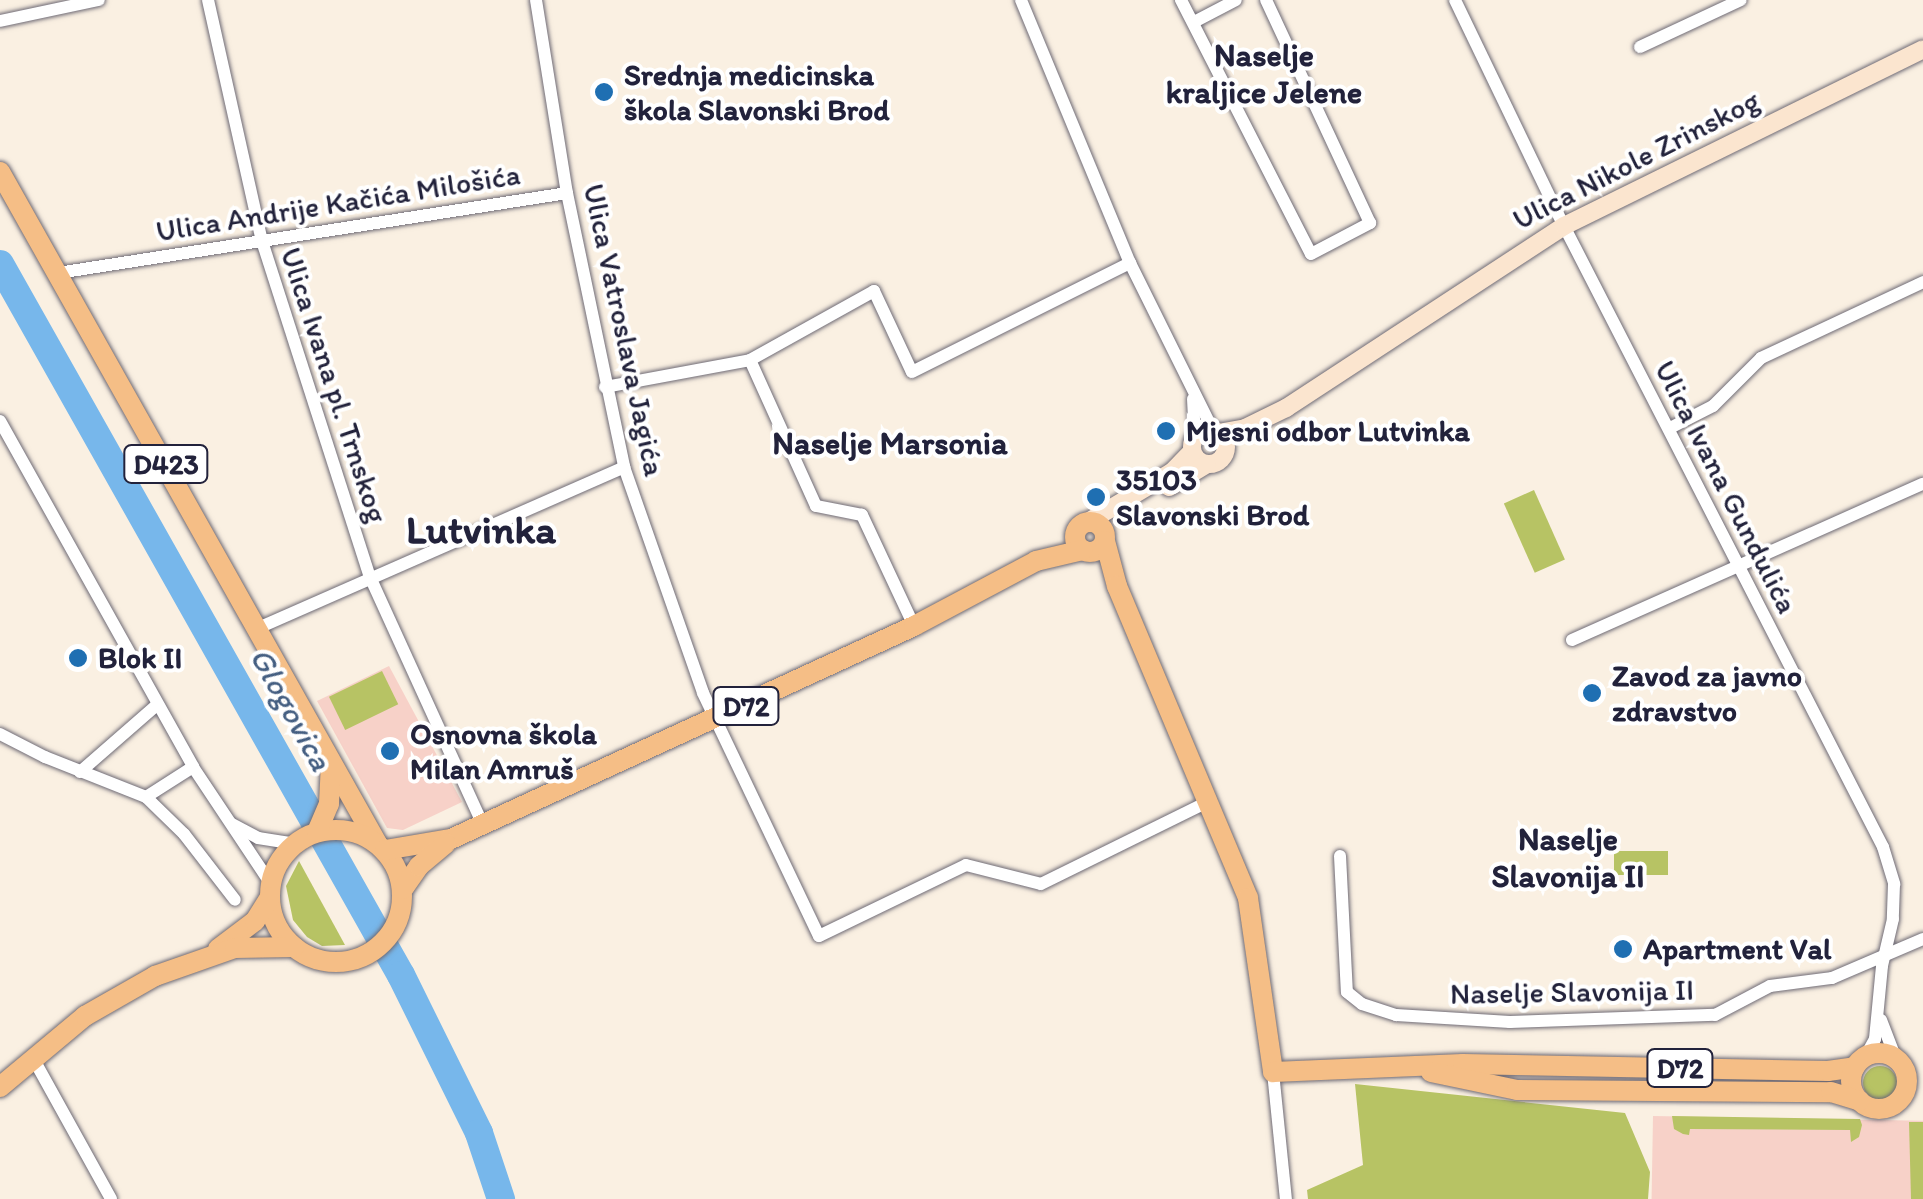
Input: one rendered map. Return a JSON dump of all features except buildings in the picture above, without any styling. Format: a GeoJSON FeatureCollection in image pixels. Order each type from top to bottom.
{"type":"FeatureCollection","features":[{"type":"Feature","properties":{"kind":"main road","name":"Ulica Nikole Zrinskog"},"geometry":{"type":"LineString","coordinates":[[1205,443],[1218,462],[1286,408],[1564,226],[1923,49]]}},
{"type":"Feature","properties":{"kind":"main road","name":"D423"},"geometry":{"type":"LineString","coordinates":[[0,172],[402,888]]}},
{"type":"Feature","properties":{"kind":"main road","name":"Ulica Nikole Zrinskog"},"geometry":{"type":"LineString","coordinates":[[402,888],[418,866],[450,840],[716,720],[1091,538],[1205,443],[1286,408]]}},
{"type":"Feature","properties":{"kind":"main road"},"geometry":{"type":"LineString","coordinates":[[1091,538],[1117,586],[1248,898],[1274,1072]]}},
{"type":"Feature","properties":{"kind":"main road"},"geometry":{"type":"LineString","coordinates":[[0,1087],[102,1006],[155,976],[212,952],[255,921],[270,891],[276,867],[304,839],[329,804],[330,756]]}},
{"type":"Feature","properties":{"kind":"main road"},"geometry":{"type":"LineString","coordinates":[[304,839],[342,830],[381,847]]}},
{"type":"Feature","properties":{"kind":"main road","name":"Ulica Nikole Zrinskog"},"geometry":{"type":"LineString","coordinates":[[381,847],[450,840]]}},
{"type":"Feature","properties":{"kind":"main road"},"geometry":{"type":"LineString","coordinates":[[212,952],[256,945],[294,947],[321,960],[339,962],[364,956],[395,926],[402,888]]}},
{"type":"Feature","properties":{"kind":"main road"},"geometry":{"type":"LineString","coordinates":[[270,891],[277,926],[294,947]]}},
{"type":"Feature","properties":{"kind":"main road","name":"D72"},"geometry":{"type":"LineString","coordinates":[[1274,1072],[1463,1064],[1828,1071],[1880,1053],[1923,1072]]}},
{"type":"Feature","properties":{"kind":"main road"},"geometry":{"type":"LineString","coordinates":[[1898,1061],[1907,1079],[1904,1095]]}},
{"type":"Feature","properties":{"kind":"main road"},"geometry":{"type":"LineString","coordinates":[[1860,1062],[1852,1085],[1860,1101]]}},
{"type":"Feature","properties":{"kind":"main road","name":"D72"},"geometry":{"type":"LineString","coordinates":[[1412,1068],[1517,1090],[1832,1092],[1884,1109],[1923,1083]]}},
{"type":"Feature","properties":{"kind":"street"},"geometry":{"type":"LineString","coordinates":[[0,21],[44,6],[99,0]]}},
{"type":"Feature","properties":{"kind":"street","name":"Ulica Ivana pl. Trnskog"},"geometry":{"type":"LineString","coordinates":[[208,0],[260,238],[370,577],[483,825]]}},
{"type":"Feature","properties":{"kind":"street","name":"Ulica Vatroslava Jagića"},"geometry":{"type":"LineString","coordinates":[[536,0],[567,193],[624,467],[716,720],[819,936],[966,866],[1041,884],[1071,873],[1208,802]]}},
{"type":"Feature","properties":{"kind":"street"},"geometry":{"type":"LineString","coordinates":[[1020,0],[1130,263],[1189,382],[1205,443]]}},
{"type":"Feature","properties":{"kind":"street"},"geometry":{"type":"LineString","coordinates":[[1181,0],[1311,254],[1370,224],[1265,0]]}},
{"type":"Feature","properties":{"kind":"street"},"geometry":{"type":"LineString","coordinates":[[1194,22],[1236,0]]}},
{"type":"Feature","properties":{"kind":"street","name":"Ulica Ivana Gundulića"},"geometry":{"type":"LineString","coordinates":[[1455,0],[1564,226],[1883,847],[1894,900],[1875,1038],[1860,1062]]}},
{"type":"Feature","properties":{"kind":"street"},"geometry":{"type":"LineString","coordinates":[[1640,47],[1741,0]]}},
{"type":"Feature","properties":{"kind":"street","name":"Ulica Andrije Kačića Milošića"},"geometry":{"type":"LineString","coordinates":[[58,273],[260,238],[567,193]]}},
{"type":"Feature","properties":{"kind":"street"},"geometry":{"type":"LineString","coordinates":[[605,387],[750,360],[874,291],[912,372],[1130,263]]}},
{"type":"Feature","properties":{"kind":"street"},"geometry":{"type":"LineString","coordinates":[[1670,428],[1713,406],[1761,358],[1923,282]]}},
{"type":"Feature","properties":{"kind":"street"},"geometry":{"type":"LineString","coordinates":[[750,360],[816,506],[862,515],[914,626]]}},
{"type":"Feature","properties":{"kind":"street"},"geometry":{"type":"LineString","coordinates":[[0,421],[6,447],[270,891]]}},
{"type":"Feature","properties":{"kind":"street"},"geometry":{"type":"LineString","coordinates":[[258,628],[624,467]]}},
{"type":"Feature","properties":{"kind":"street"},"geometry":{"type":"LineString","coordinates":[[1572,640],[1923,484]]}},
{"type":"Feature","properties":{"kind":"street"},"geometry":{"type":"LineString","coordinates":[[80,772],[158,704]]}},
{"type":"Feature","properties":{"kind":"street"},"geometry":{"type":"LineString","coordinates":[[0,734],[80,772],[146,797],[184,834],[235,900]]}},
{"type":"Feature","properties":{"kind":"street"},"geometry":{"type":"LineString","coordinates":[[146,797],[193,767]]}},
{"type":"Feature","properties":{"kind":"street"},"geometry":{"type":"LineString","coordinates":[[230,822],[258,838],[304,839]]}},
{"type":"Feature","properties":{"kind":"street","name":"Naselje Slavonija II"},"geometry":{"type":"LineString","coordinates":[[1340,856],[1347,992],[1362,1004],[1396,1015],[1510,1022],[1715,1015],[1770,986],[1832,978],[1923,939]]}},
{"type":"Feature","properties":{"kind":"street"},"geometry":{"type":"LineString","coordinates":[[1879,1008],[1898,1061]]}},
{"type":"Feature","properties":{"kind":"street"},"geometry":{"type":"LineString","coordinates":[[33,1058],[111,1199]]}},
{"type":"Feature","properties":{"kind":"street"},"geometry":{"type":"LineString","coordinates":[[1274,1072],[1286,1199]]}},
{"type":"Feature","properties":{"kind":"shaded area","name":"Osnovna škola Milan Amruš"},"geometry":{"type":"Polygon","coordinates":[[[389,666],[462,802],[403,830],[387,828],[317,701],[389,666]]]}},
{"type":"Feature","properties":{"kind":"shaded area"},"geometry":{"type":"Polygon","coordinates":[[[1653,1116],[1923,1121],[1922,1199],[1652,1199],[1653,1116]]]}},
{"type":"Feature","properties":{"kind":"green space"},"geometry":{"type":"Polygon","coordinates":[[[1534,490],[1565,559],[1535,573],[1504,503],[1534,490]]]}},
{"type":"Feature","properties":{"kind":"green space"},"geometry":{"type":"Polygon","coordinates":[[[382,671],[398,704],[345,730],[329,697],[382,671]]]}},
{"type":"Feature","properties":{"kind":"green space"},"geometry":{"type":"Polygon","coordinates":[[[1614,851],[1668,851],[1668,875],[1614,875],[1614,851]]]}},
{"type":"Feature","properties":{"kind":"green space"},"geometry":{"type":"Polygon","coordinates":[[[299,861],[345,945],[322,946],[307,937],[293,920],[286,886],[299,861]]]}},
{"type":"Feature","properties":{"kind":"green space"},"geometry":{"type":"Polygon","coordinates":[[[1880,1066],[1892,1071],[1897,1083],[1892,1095],[1880,1100],[1868,1095],[1863,1083],[1868,1071],[1880,1066]]]}},
{"type":"Feature","properties":{"kind":"green space"},"geometry":{"type":"Polygon","coordinates":[[[1355,1084],[1625,1113],[1650,1172],[1648,1199],[1308,1199],[1307,1190],[1363,1165],[1355,1084]]]}},
{"type":"Feature","properties":{"kind":"green space"},"geometry":{"type":"Polygon","coordinates":[[[1672,1116],[1860,1119],[1862,1125],[1859,1137],[1851,1142],[1850,1130],[1690,1129],[1689,1135],[1674,1129],[1672,1116]]]}},
{"type":"Feature","properties":{"kind":"green space"},"geometry":{"type":"Polygon","coordinates":[[[1909,1122],[1923,1122],[1923,1199],[1911,1199],[1909,1122]]]}},
{"type":"Feature","properties":{"kind":"waterway","name":"Glogovica"},"geometry":{"type":"LineString","coordinates":[[0,264],[401,975],[479,1133],[501,1199]]}},
{"type":"Feature","properties":{"kind":"place","name":"Srednja medicinska škola Slavonski Brod"},"geometry":{"type":"Point","coordinates":[604,92]}},
{"type":"Feature","properties":{"kind":"place","name":"Mjesni odbor Lutvinka"},"geometry":{"type":"Point","coordinates":[1166,431]}},
{"type":"Feature","properties":{"kind":"place","name":"35103 Slavonski Brod"},"geometry":{"type":"Point","coordinates":[1096,497]}},
{"type":"Feature","properties":{"kind":"place","name":"Blok II"},"geometry":{"type":"Point","coordinates":[78,658]}},
{"type":"Feature","properties":{"kind":"place","name":"Zavod za javno zdravstvo"},"geometry":{"type":"Point","coordinates":[1592,693]}},
{"type":"Feature","properties":{"kind":"place","name":"Osnovna škola Milan Amruš"},"geometry":{"type":"Point","coordinates":[390,751]}},
{"type":"Feature","properties":{"kind":"place","name":"Apartment Val"},"geometry":{"type":"Point","coordinates":[1623,949]}},
{"type":"Feature","properties":{"kind":"district","name":"Naselje kraljice Jelene"},"geometry":{"type":"Point","coordinates":[1264,74]}},
{"type":"Feature","properties":{"kind":"district","name":"Naselje Marsonia"},"geometry":{"type":"Point","coordinates":[890,443]}},
{"type":"Feature","properties":{"kind":"district","name":"Lutvinka"},"geometry":{"type":"Point","coordinates":[481,529]}},
{"type":"Feature","properties":{"kind":"district","name":"Naselje Slavonija II"},"geometry":{"type":"Point","coordinates":[1568,858]}}]}
